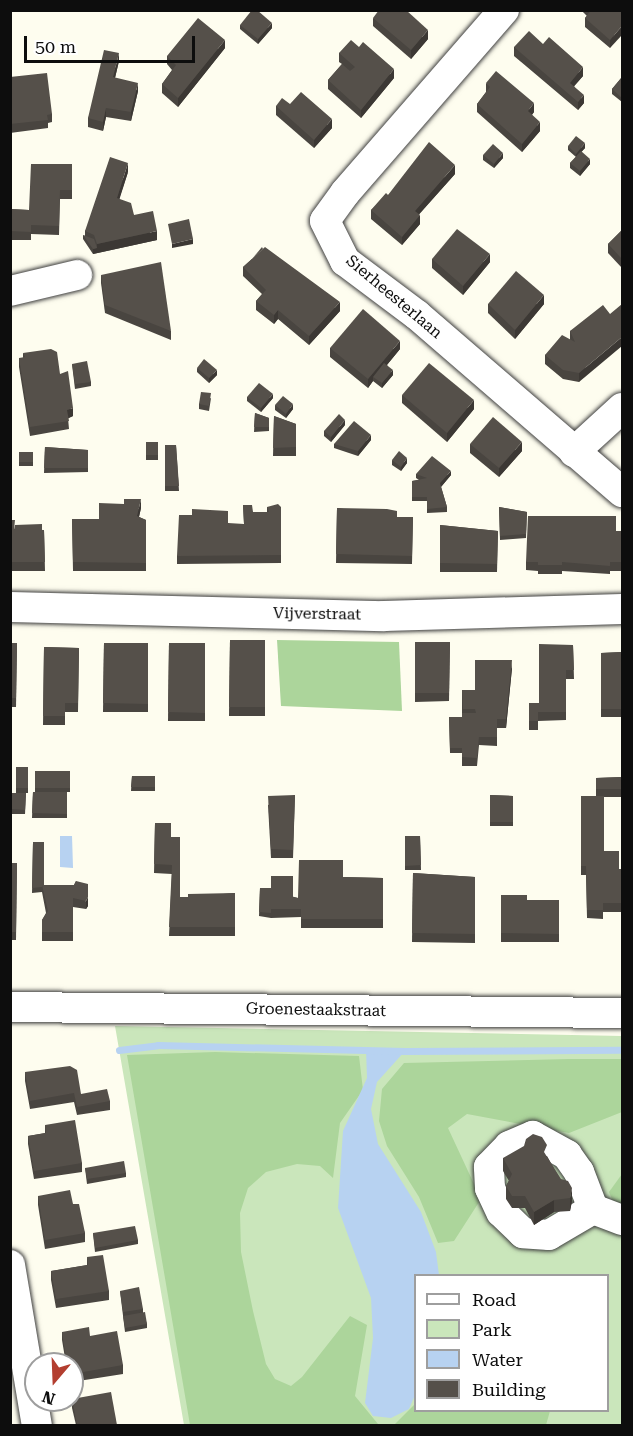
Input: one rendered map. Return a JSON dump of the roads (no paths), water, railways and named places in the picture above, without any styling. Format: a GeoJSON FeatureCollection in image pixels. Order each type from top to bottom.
{"type":"FeatureCollection","features":[{"type":"Feature","properties":{"kind":"street","name":"Sierheesterlaan"},"geometry":{"type":"LineString","coordinates":[[504,10],[350,187],[325,221],[345,261],[417,315],[622,492]]}},
{"type":"Feature","properties":{"kind":"street"},"geometry":{"type":"LineString","coordinates":[[10,291],[77,275]]}},
{"type":"Feature","properties":{"kind":"street"},"geometry":{"type":"LineString","coordinates":[[574,452],[622,408]]}},
{"type":"Feature","properties":{"kind":"street","name":"Vijverstraat"},"geometry":{"type":"LineString","coordinates":[[10,607],[384,616],[622,609]]}},
{"type":"Feature","properties":{"kind":"street","name":"Groenestaakstraat"},"geometry":{"type":"LineString","coordinates":[[10,1007],[622,1013]]}},
{"type":"Feature","properties":{"kind":"street"},"geometry":{"type":"LineString","coordinates":[[593,1209],[622,1220]]}},
{"type":"Feature","properties":{"kind":"street"},"geometry":{"type":"LineString","coordinates":[[10,1265],[37,1425]]}},
{"type":"Feature","properties":{"kind":"water"},"geometry":{"type":"Polygon","coordinates":[[[60,836],[72,836],[73,868],[60,867],[60,836]]]}},
{"type":"Feature","properties":{"kind":"water"},"geometry":{"type":"Polygon","coordinates":[[[366,1050],[405,1051],[377,1082],[371,1109],[378,1144],[421,1212],[436,1252],[439,1274],[414,1274],[414,1397],[409,1409],[391,1418],[373,1416],[365,1403],[373,1338],[371,1298],[338,1208],[343,1131],[367,1078],[366,1050]]]}},
{"type":"Feature","properties":{"kind":"waterway"},"geometry":{"type":"LineString","coordinates":[[119,1050],[158,1045],[405,1051],[622,1050]]}}]}
